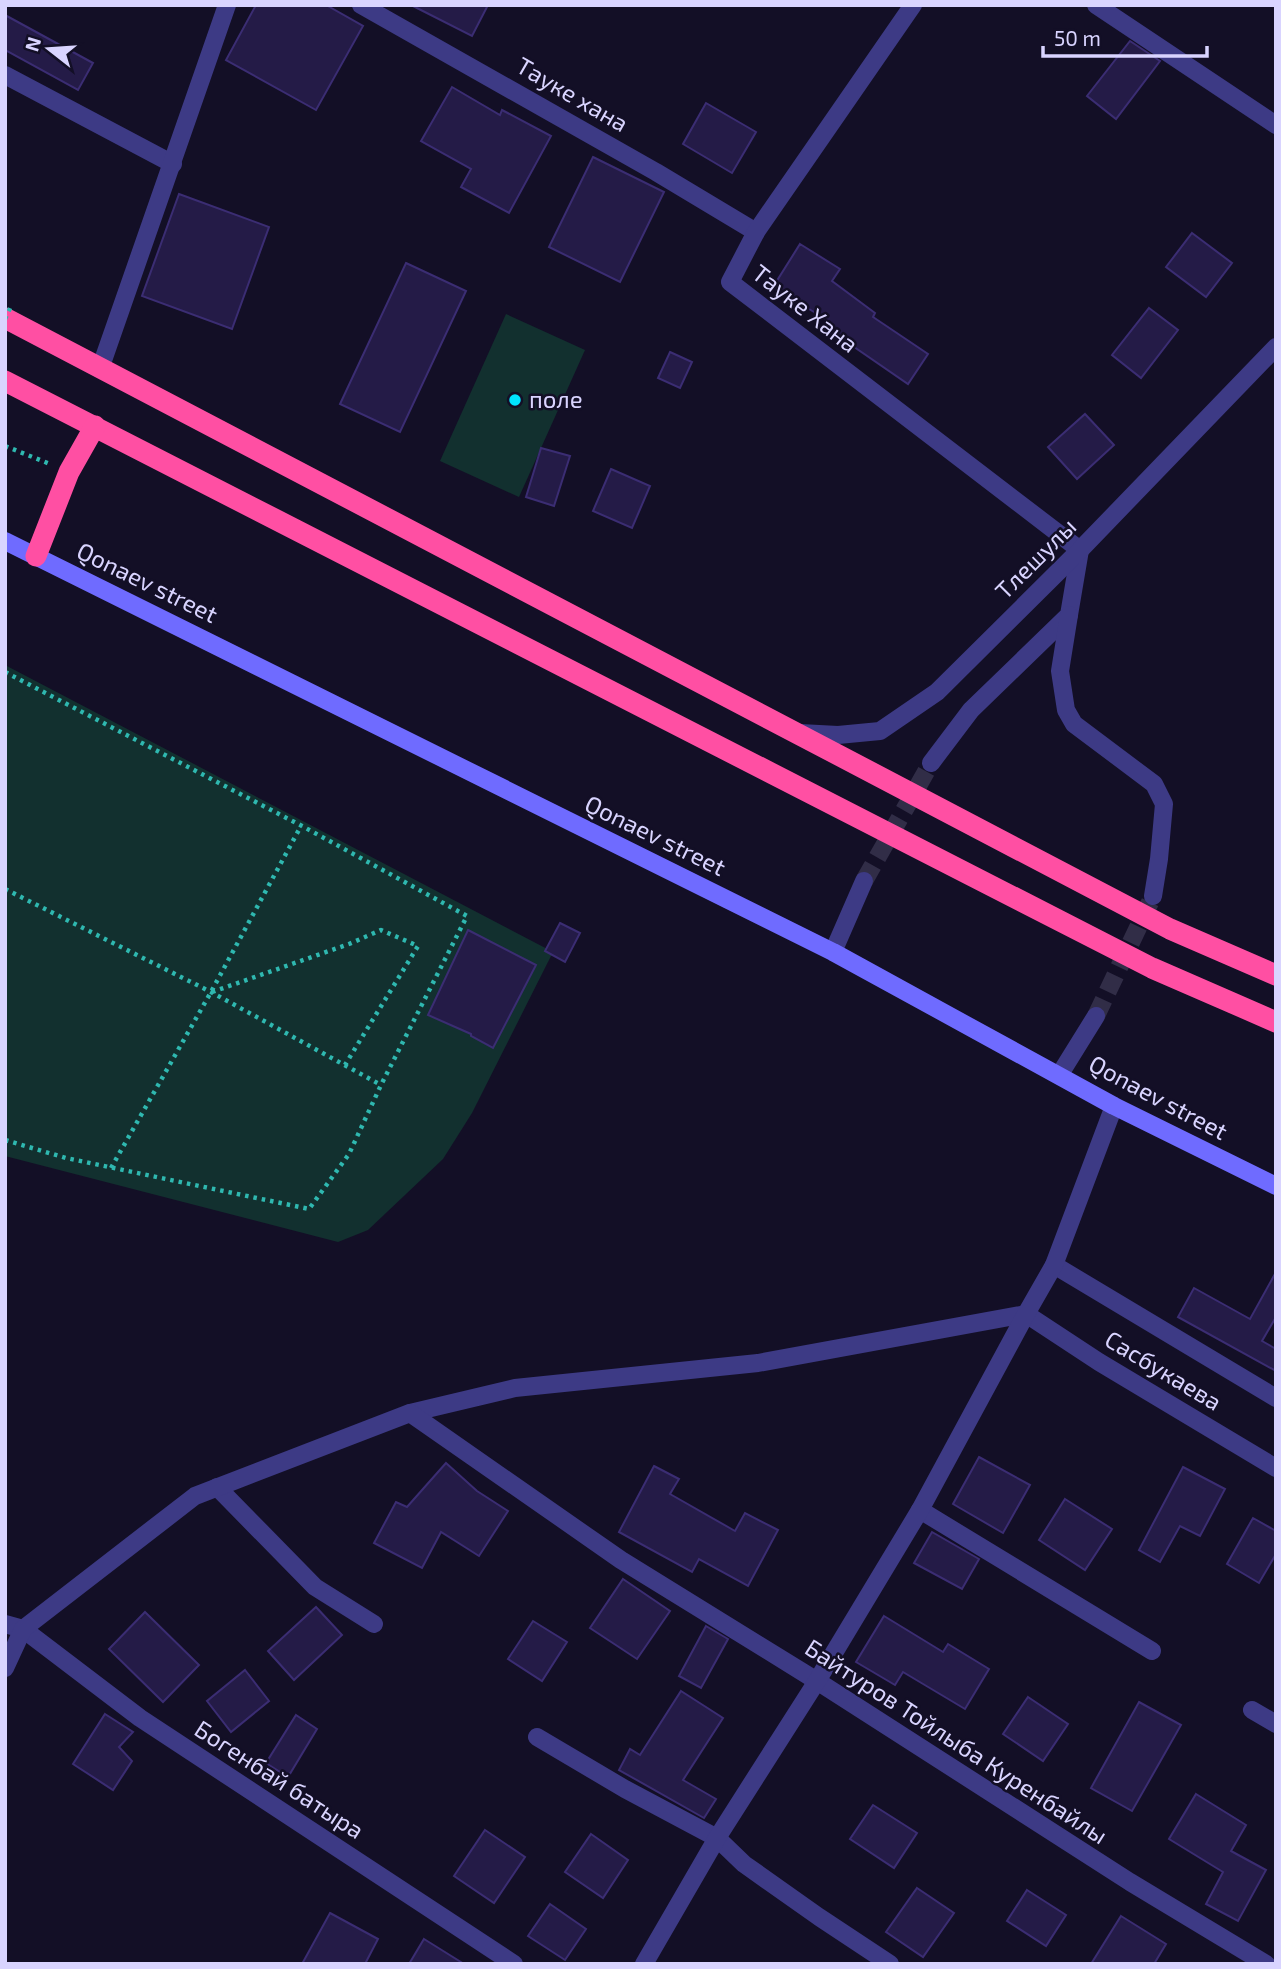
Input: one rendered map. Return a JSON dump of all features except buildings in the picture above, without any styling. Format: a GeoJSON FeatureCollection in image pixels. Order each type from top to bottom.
{"type":"FeatureCollection","features":[{"type":"Feature","properties":{"kind":"highway"},"geometry":{"type":"LineString","coordinates":[[7,314],[100,369],[1170,929],[1276,975]]}},
{"type":"Feature","properties":{"kind":"highway"},"geometry":{"type":"LineString","coordinates":[[5,382],[1152,968],[1276,1022]]}},
{"type":"Feature","properties":{"kind":"highway"},"geometry":{"type":"LineString","coordinates":[[36,556],[69,472],[95,426]]}},
{"type":"Feature","properties":{"kind":"main road","name":"Qonaev street"},"geometry":{"type":"LineString","coordinates":[[5,541],[833,952],[1060,1074],[1114,1106],[1276,1186]]}},
{"type":"Feature","properties":{"kind":"street"},"geometry":{"type":"LineString","coordinates":[[100,369],[227,5]]}},
{"type":"Feature","properties":{"kind":"street","name":"Тауке хана"},"geometry":{"type":"LineString","coordinates":[[361,5],[645,165],[756,232]]}},
{"type":"Feature","properties":{"kind":"street","name":"Тауке Хана"},"geometry":{"type":"LineString","coordinates":[[913,5],[756,232],[730,282],[1080,550]]}},
{"type":"Feature","properties":{"kind":"street"},"geometry":{"type":"LineString","coordinates":[[1096,5],[1276,124]]}},
{"type":"Feature","properties":{"kind":"street"},"geometry":{"type":"LineString","coordinates":[[5,75],[173,164]]}},
{"type":"Feature","properties":{"kind":"street","name":"Тлешулы"},"geometry":{"type":"LineString","coordinates":[[794,733],[838,735],[880,731],[937,692],[1273,352]]}},
{"type":"Feature","properties":{"kind":"street"},"geometry":{"type":"LineString","coordinates":[[1080,550],[1060,671],[1066,710],[1074,724],[1154,784],[1164,804],[1160,859],[1153,896]]}},
{"type":"Feature","properties":{"kind":"street"},"geometry":{"type":"LineString","coordinates":[[930,763],[971,710],[1069,615]]}},
{"type":"Feature","properties":{"kind":"street"},"geometry":{"type":"LineString","coordinates":[[833,952],[864,881]]}},
{"type":"Feature","properties":{"kind":"street"},"geometry":{"type":"LineString","coordinates":[[1060,1074],[1096,1016]]}},
{"type":"Feature","properties":{"kind":"street"},"geometry":{"type":"LineString","coordinates":[[644,1964],[717,1838],[817,1681],[920,1510],[1054,1265],[1114,1106]]}},
{"type":"Feature","properties":{"kind":"street","name":"Сасбукаева"},"geometry":{"type":"LineString","coordinates":[[1054,1265],[1276,1398]]}},
{"type":"Feature","properties":{"kind":"street"},"geometry":{"type":"LineString","coordinates":[[5,1668],[14,1626],[195,1496],[410,1413],[515,1388],[758,1363],[1026,1314]]}},
{"type":"Feature","properties":{"kind":"street","name":"Сасбукаева"},"geometry":{"type":"LineString","coordinates":[[1026,1314],[1099,1362],[1276,1468]]}},
{"type":"Feature","properties":{"kind":"street","name":"Байтуров Тойлыба Куренбайлы"},"geometry":{"type":"LineString","coordinates":[[410,1413],[621,1560],[817,1681],[1130,1882],[1266,1964]]}},
{"type":"Feature","properties":{"kind":"street"},"geometry":{"type":"LineString","coordinates":[[217,1487],[315,1587],[374,1624]]}},
{"type":"Feature","properties":{"kind":"street"},"geometry":{"type":"LineString","coordinates":[[920,1510],[1152,1651]]}},
{"type":"Feature","properties":{"kind":"street","name":"Богенбай батыра"},"geometry":{"type":"LineString","coordinates":[[14,1626],[140,1718],[514,1964]]}},
{"type":"Feature","properties":{"kind":"street"},"geometry":{"type":"LineString","coordinates":[[1252,1710],[1276,1724]]}},
{"type":"Feature","properties":{"kind":"street"},"geometry":{"type":"LineString","coordinates":[[537,1737],[625,1789],[717,1838],[744,1864],[890,1964]]}},
{"type":"Feature","properties":{"kind":"path"},"geometry":{"type":"LineString","coordinates":[[5,446],[69,472]]}},
{"type":"Feature","properties":{"kind":"path"},"geometry":{"type":"LineString","coordinates":[[5,672],[302,826],[467,916],[349,1154],[309,1209],[66,1158],[5,1140]]}},
{"type":"Feature","properties":{"kind":"path"},"geometry":{"type":"LineString","coordinates":[[111,1168],[302,826]]}},
{"type":"Feature","properties":{"kind":"path"},"geometry":{"type":"LineString","coordinates":[[5,889],[211,992],[381,1085]]}},
{"type":"Feature","properties":{"kind":"path"},"geometry":{"type":"LineString","coordinates":[[211,992],[349,944],[381,930],[418,946],[345,1065]]}},
{"type":"Feature","properties":{"kind":"green space","name":"поле"},"geometry":{"type":"Polygon","coordinates":[[[506,314],[585,350],[519,497],[440,461],[506,314]]]}},
{"type":"Feature","properties":{"kind":"green space"},"geometry":{"type":"Polygon","coordinates":[[[5,665],[553,952],[472,1113],[443,1159],[368,1230],[338,1242],[5,1156],[5,665]]]}},
{"type":"Feature","properties":{"kind":"tunnel"},"geometry":{"type":"LineString","coordinates":[[864,881],[931,763]]}},
{"type":"Feature","properties":{"kind":"tunnel"},"geometry":{"type":"LineString","coordinates":[[1096,1016],[1153,896]]}},
{"type":"Feature","properties":{"kind":"place","name":"поле"},"geometry":{"type":"Point","coordinates":[515,400]}}]}
